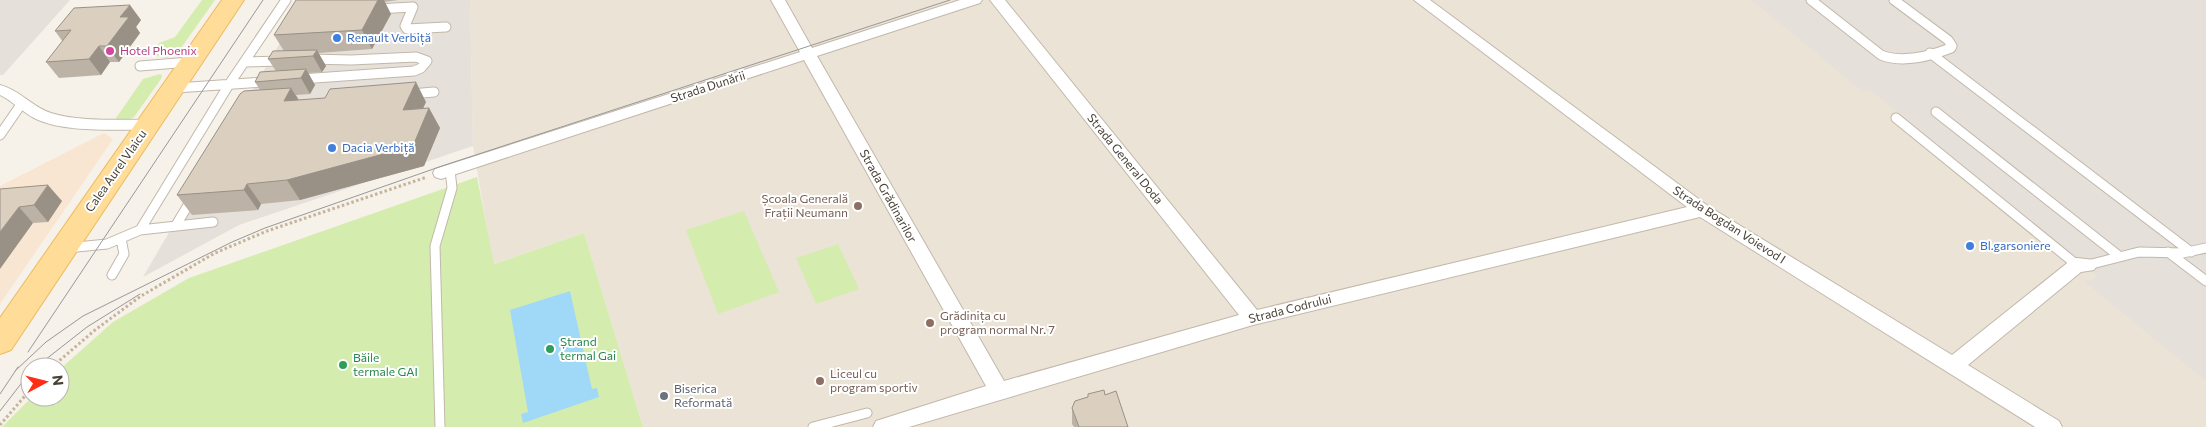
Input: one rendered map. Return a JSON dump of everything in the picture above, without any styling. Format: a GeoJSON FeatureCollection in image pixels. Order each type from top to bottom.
{"type":"FeatureCollection","features":[{"type":"Feature","properties":{"kind":"main road","name":"Calea Aurel Vlaicu"},"geometry":{"type":"LineString","coordinates":[[0,342],[233,0]]}},
{"type":"Feature","properties":{"kind":"street","name":"Strada Grădinarilor"},"geometry":{"type":"LineString","coordinates":[[778,0],[999,391]]}},
{"type":"Feature","properties":{"kind":"street","name":"Strada Dunării"},"geometry":{"type":"LineString","coordinates":[[445,171],[975,0]]}},
{"type":"Feature","properties":{"kind":"street","name":"Strada General Doda"},"geometry":{"type":"LineString","coordinates":[[997,0],[1253,318]]}},
{"type":"Feature","properties":{"kind":"street","name":"Strada Bogdan Voievod I"},"geometry":{"type":"LineString","coordinates":[[1421,0],[1702,210],[2052,427]]}},
{"type":"Feature","properties":{"kind":"street"},"geometry":{"type":"LineString","coordinates":[[0,90],[8,92],[44,116],[148,124]]}},
{"type":"Feature","properties":{"kind":"street","name":"Strada Codrului"},"geometry":{"type":"LineString","coordinates":[[883,427],[999,391],[1253,318],[1702,210]]}},
{"type":"Feature","properties":{"kind":"street"},"geometry":{"type":"LineString","coordinates":[[1953,366],[2083,265]]}},
{"type":"Feature","properties":{"kind":"lane"},"geometry":{"type":"LineString","coordinates":[[140,230],[230,84],[286,0]]}},
{"type":"Feature","properties":{"kind":"lane"},"geometry":{"type":"LineString","coordinates":[[1811,0],[1885,58],[1900,60],[1948,49],[1952,46],[1951,43],[1894,0]]}},
{"type":"Feature","properties":{"kind":"lane"},"geometry":{"type":"LineString","coordinates":[[371,9],[409,6],[413,7],[413,11],[405,26],[407,29],[446,27]]}},
{"type":"Feature","properties":{"kind":"lane"},"geometry":{"type":"LineString","coordinates":[[276,16],[285,15]]}},
{"type":"Feature","properties":{"kind":"lane"},"geometry":{"type":"LineString","coordinates":[[1930,53],[2191,252]]}},
{"type":"Feature","properties":{"kind":"lane"},"geometry":{"type":"LineString","coordinates":[[292,80],[414,71],[421,68],[426,61],[423,58],[416,57],[299,60]]}},
{"type":"Feature","properties":{"kind":"lane"},"geometry":{"type":"LineString","coordinates":[[244,62],[290,60]]}},
{"type":"Feature","properties":{"kind":"lane"},"geometry":{"type":"LineString","coordinates":[[140,66],[191,62]]}},
{"type":"Feature","properties":{"kind":"lane"},"geometry":{"type":"LineString","coordinates":[[173,88],[274,81]]}},
{"type":"Feature","properties":{"kind":"lane"},"geometry":{"type":"LineString","coordinates":[[404,94],[434,92]]}},
{"type":"Feature","properties":{"kind":"lane"},"geometry":{"type":"LineString","coordinates":[[0,135],[22,103]]}},
{"type":"Feature","properties":{"kind":"lane"},"geometry":{"type":"LineString","coordinates":[[1936,112],[2119,256]]}},
{"type":"Feature","properties":{"kind":"lane"},"geometry":{"type":"LineString","coordinates":[[1896,118],[2083,265],[2139,252],[2191,252],[2206,248]]}},
{"type":"Feature","properties":{"kind":"lane"},"geometry":{"type":"LineString","coordinates":[[440,427],[435,246],[452,188],[445,171]]}},
{"type":"Feature","properties":{"kind":"lane"},"geometry":{"type":"LineString","coordinates":[[176,225],[196,193]]}},
{"type":"Feature","properties":{"kind":"lane"},"geometry":{"type":"LineString","coordinates":[[62,249],[107,244],[140,230],[213,222]]}},
{"type":"Feature","properties":{"kind":"lane"},"geometry":{"type":"LineString","coordinates":[[112,275],[126,254],[126,249],[121,239]]}},
{"type":"Feature","properties":{"kind":"lane"},"geometry":{"type":"LineString","coordinates":[[2168,252],[2206,281]]}},
{"type":"Feature","properties":{"kind":"lane"},"geometry":{"type":"LineString","coordinates":[[813,427],[867,413]]}},
{"type":"Feature","properties":{"kind":"path"},"geometry":{"type":"LineString","coordinates":[[64,357],[109,319],[145,295],[217,253],[279,227],[445,171]]}},
{"type":"Feature","properties":{"kind":"path"},"geometry":{"type":"LineString","coordinates":[[0,424],[20,401]]}},
{"type":"Feature","properties":{"kind":"shaded area"},"geometry":{"type":"Polygon","coordinates":[[[0,0],[70,0],[3,75],[0,75],[0,0]]]}},
{"type":"Feature","properties":{"kind":"shaded area"},"geometry":{"type":"Polygon","coordinates":[[[305,0],[470,0],[473,146],[239,225],[143,277],[305,0]]]}},
{"type":"Feature","properties":{"kind":"shaded area"},"geometry":{"type":"Polygon","coordinates":[[[470,0],[2206,0],[2206,427],[643,427],[584,233],[493,264],[473,146],[470,0]]]}},
{"type":"Feature","properties":{"kind":"shaded area"},"geometry":{"type":"Polygon","coordinates":[[[1752,0],[2206,0],[2206,381],[2085,282],[2098,277],[1871,90],[1863,92],[1752,0]]]}},
{"type":"Feature","properties":{"kind":"shaded area"},"geometry":{"type":"Polygon","coordinates":[[[104,133],[113,139],[0,304],[0,186],[104,133]]]}},
{"type":"Feature","properties":{"kind":"green space"},"geometry":{"type":"Polygon","coordinates":[[[202,0],[215,0],[176,55],[166,58],[157,56],[156,51],[165,49],[157,48],[159,43],[175,37],[202,0]]]}},
{"type":"Feature","properties":{"kind":"green space"},"geometry":{"type":"Polygon","coordinates":[[[162,75],[161,79],[134,117],[126,121],[114,121],[143,79],[162,75]]]}},
{"type":"Feature","properties":{"kind":"green space","name":"Ștrand termal Gai"},"geometry":{"type":"Polygon","coordinates":[[[477,177],[494,264],[584,233],[643,427],[2,427],[22,407],[70,407],[70,360],[113,322],[189,278],[477,177]]]}},
{"type":"Feature","properties":{"kind":"green space"},"geometry":{"type":"Polygon","coordinates":[[[744,211],[779,292],[718,314],[686,230],[744,211]]]}},
{"type":"Feature","properties":{"kind":"green space"},"geometry":{"type":"Polygon","coordinates":[[[838,244],[859,289],[816,304],[796,258],[838,244]]]}},
{"type":"Feature","properties":{"kind":"water","name":"Ștrand termal Gai"},"geometry":{"type":"Polygon","coordinates":[[[570,291],[592,389],[597,388],[599,397],[523,423],[521,414],[528,412],[510,310],[570,291]]]}},
{"type":"Feature","properties":{"kind":"building"},"geometry":{"type":"Polygon","coordinates":[[[296,0],[378,0],[362,30],[274,35],[296,0]]]}},
{"type":"Feature","properties":{"kind":"building"},"geometry":{"type":"Polygon","coordinates":[[[130,5],[120,17],[129,17],[107,46],[99,46],[89,59],[46,62],[71,30],[55,31],[74,8],[130,5]]]}},
{"type":"Feature","properties":{"kind":"building"},"geometry":{"type":"Polygon","coordinates":[[[317,50],[313,56],[268,59],[273,51],[317,50]]]}},
{"type":"Feature","properties":{"kind":"building"},"geometry":{"type":"Polygon","coordinates":[[[306,69],[301,78],[255,82],[260,72],[306,69]]]}},
{"type":"Feature","properties":{"kind":"building","name":"Dacia Verbiță"},"geometry":{"type":"Polygon","coordinates":[[[416,82],[403,110],[429,108],[413,146],[287,180],[247,184],[244,190],[177,195],[240,94],[244,91],[291,88],[284,101],[325,98],[330,89],[416,82]]]}},
{"type":"Feature","properties":{"kind":"building"},"geometry":{"type":"Polygon","coordinates":[[[48,185],[34,205],[19,207],[0,232],[0,189],[48,185]]]}},
{"type":"Feature","properties":{"kind":"building"},"geometry":{"type":"Polygon","coordinates":[[[1104,390],[1105,395],[1116,391],[1128,427],[1079,427],[1072,408],[1075,401],[1088,397],[1088,394],[1104,390]]]}},
{"type":"Feature","properties":{"kind":"tram line"},"geometry":{"type":"LineString","coordinates":[[28,352],[263,0]]}},
{"type":"Feature","properties":{"kind":"tram line"},"geometry":{"type":"LineString","coordinates":[[16,370],[46,342],[83,316],[232,242],[265,228],[442,166],[950,0]]}},
{"type":"Feature","properties":{"kind":"tram line"},"geometry":{"type":"LineString","coordinates":[[49,357],[87,327],[140,294]]}},
{"type":"Feature","properties":{"kind":"tram line"},"geometry":{"type":"LineString","coordinates":[[0,394],[16,370]]}},
{"type":"Feature","properties":{"kind":"tram line"},"geometry":{"type":"LineString","coordinates":[[0,411],[20,385]]}},
{"type":"Feature","properties":{"kind":"place","name":"Renault Verbiță"},"geometry":{"type":"Point","coordinates":[337,38]}},
{"type":"Feature","properties":{"kind":"place","name":"Hotel Phoenix"},"geometry":{"type":"Point","coordinates":[110,51]}},
{"type":"Feature","properties":{"kind":"place","name":"Dacia Verbiță"},"geometry":{"type":"Point","coordinates":[332,148]}},
{"type":"Feature","properties":{"kind":"place","name":"Școala Generală Frații Neumann"},"geometry":{"type":"Point","coordinates":[858,206]}},
{"type":"Feature","properties":{"kind":"place","name":"Bl.garsoniere"},"geometry":{"type":"Point","coordinates":[1970,246]}},
{"type":"Feature","properties":{"kind":"place","name":"Grădinița cu program normal Nr. 7"},"geometry":{"type":"Point","coordinates":[930,323]}},
{"type":"Feature","properties":{"kind":"place","name":"Ștrand termal Gai"},"geometry":{"type":"Point","coordinates":[550,349]}},
{"type":"Feature","properties":{"kind":"place","name":"Băile termale GAI"},"geometry":{"type":"Point","coordinates":[343,365]}},
{"type":"Feature","properties":{"kind":"place","name":"Liceul cu program sportiv"},"geometry":{"type":"Point","coordinates":[820,381]}},
{"type":"Feature","properties":{"kind":"place","name":"Biserica Reformată"},"geometry":{"type":"Point","coordinates":[664,396]}}]}
